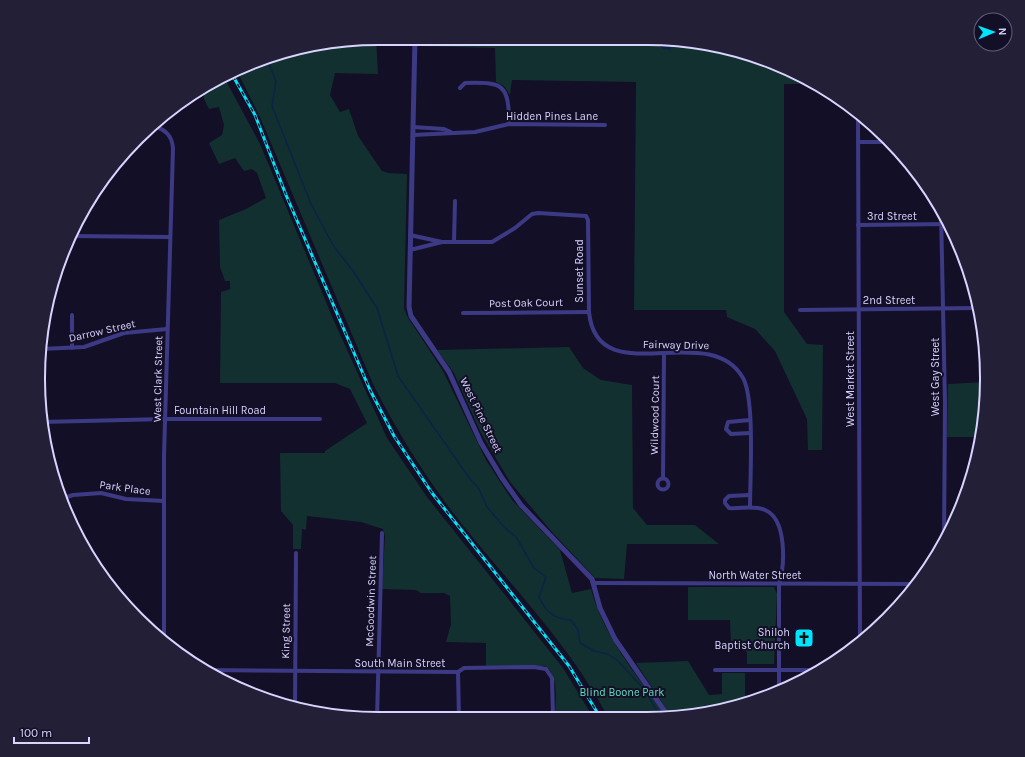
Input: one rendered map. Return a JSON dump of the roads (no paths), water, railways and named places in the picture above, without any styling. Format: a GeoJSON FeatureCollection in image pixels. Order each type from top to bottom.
{"type":"FeatureCollection","features":[{"type":"Feature","properties":{"kind":"street","name":"West Pine Street"},"geometry":{"type":"LineString","coordinates":[[415,45],[410,235],[409,307],[411,316],[449,372],[481,443],[502,478],[521,505],[582,567],[593,583],[600,608],[615,639],[665,711]]}},
{"type":"Feature","properties":{"kind":"street"},"geometry":{"type":"LineString","coordinates":[[460,88],[464,83],[486,83],[497,85],[502,88],[508,97],[508,124]]}},
{"type":"Feature","properties":{"kind":"street","name":"West Market Street"},"geometry":{"type":"LineString","coordinates":[[858,121],[860,634]]}},
{"type":"Feature","properties":{"kind":"street","name":"Hidden Pines Lane"},"geometry":{"type":"LineString","coordinates":[[413,135],[475,132],[508,124],[605,125]]}},
{"type":"Feature","properties":{"kind":"street","name":"Hidden Pines Lane"},"geometry":{"type":"LineString","coordinates":[[413,127],[444,129],[452,132]]}},
{"type":"Feature","properties":{"kind":"street","name":"West Clark Street"},"geometry":{"type":"LineString","coordinates":[[159,128],[164,130],[172,141],[164,501],[164,633]]}},
{"type":"Feature","properties":{"kind":"street"},"geometry":{"type":"LineString","coordinates":[[858,142],[881,142]]}},
{"type":"Feature","properties":{"kind":"street"},"geometry":{"type":"LineString","coordinates":[[410,235],[442,242],[454,242],[455,202]]}},
{"type":"Feature","properties":{"kind":"street","name":"Sunset Road"},"geometry":{"type":"LineString","coordinates":[[454,242],[492,242],[515,228],[532,214],[583,214],[588,220],[589,312]]}},
{"type":"Feature","properties":{"kind":"street","name":"3rd Street"},"geometry":{"type":"LineString","coordinates":[[858,225],[941,224]]}},
{"type":"Feature","properties":{"kind":"street","name":"West Gay Street"},"geometry":{"type":"LineString","coordinates":[[941,224],[944,308],[944,529]]}},
{"type":"Feature","properties":{"kind":"street"},"geometry":{"type":"LineString","coordinates":[[77,236],[170,237]]}},
{"type":"Feature","properties":{"kind":"street"},"geometry":{"type":"LineString","coordinates":[[410,250],[442,242]]}},
{"type":"Feature","properties":{"kind":"street","name":"2nd Street"},"geometry":{"type":"LineString","coordinates":[[800,310],[973,308]]}},
{"type":"Feature","properties":{"kind":"street","name":"Post Oak Court"},"geometry":{"type":"LineString","coordinates":[[463,313],[589,312]]}},
{"type":"Feature","properties":{"kind":"street","name":"Fairway Drive"},"geometry":{"type":"LineString","coordinates":[[589,312],[590,323],[594,335],[608,347],[626,353],[708,353],[717,355],[736,368],[748,388],[750,420],[750,507]]}},
{"type":"Feature","properties":{"kind":"street"},"geometry":{"type":"LineString","coordinates":[[72,315],[72,348]]}},
{"type":"Feature","properties":{"kind":"street","name":"Darrow Street"},"geometry":{"type":"LineString","coordinates":[[47,349],[72,348],[84,346],[124,333],[167,329]]}},
{"type":"Feature","properties":{"kind":"street","name":"Wildwood Court"},"geometry":{"type":"LineString","coordinates":[[663,478],[664,353]]}},
{"type":"Feature","properties":{"kind":"street","name":"Fountain Hill Road"},"geometry":{"type":"LineString","coordinates":[[48,422],[166,419],[320,419]]}},
{"type":"Feature","properties":{"kind":"street"},"geometry":{"type":"LineString","coordinates":[[750,420],[728,422],[726,429],[731,434],[750,433]]}},
{"type":"Feature","properties":{"kind":"street","name":"Park Place"},"geometry":{"type":"LineString","coordinates":[[67,497],[101,492],[126,499],[164,501]]}},
{"type":"Feature","properties":{"kind":"street"},"geometry":{"type":"LineString","coordinates":[[750,495],[729,496],[725,500],[725,503],[729,508],[750,507],[765,510],[773,515],[780,526],[782,554],[781,577],[779,584],[779,685]]}},
{"type":"Feature","properties":{"kind":"street","name":"McGoodwin Street"},"geometry":{"type":"LineString","coordinates":[[377,712],[382,533]]}},
{"type":"Feature","properties":{"kind":"street","name":"King Street"},"geometry":{"type":"LineString","coordinates":[[295,702],[296,553]]}},
{"type":"Feature","properties":{"kind":"street","name":"North Water Street"},"geometry":{"type":"LineString","coordinates":[[593,583],[909,584]]}},
{"type":"Feature","properties":{"kind":"street","name":"South Main Street"},"geometry":{"type":"LineString","coordinates":[[217,670],[458,672],[464,668],[534,667],[546,669],[552,678],[553,712]]}},
{"type":"Feature","properties":{"kind":"street"},"geometry":{"type":"LineString","coordinates":[[714,670],[808,670]]}},
{"type":"Feature","properties":{"kind":"street"},"geometry":{"type":"LineString","coordinates":[[458,672],[459,712]]}},
{"type":"Feature","properties":{"kind":"water"},"geometry":{"type":"Polygon","coordinates":[[[660,46],[671,46],[671,50],[663,49],[660,46]]]}},
{"type":"Feature","properties":{"kind":"waterway"},"geometry":{"type":"LineString","coordinates":[[269,64],[276,81],[272,106],[311,204],[333,245],[353,271],[377,308],[398,376],[470,479],[479,489],[487,507],[505,528],[516,537],[534,568],[546,577],[539,597],[548,611],[560,618],[571,620],[578,630],[580,643],[594,651],[608,654],[618,661],[644,689],[657,711]]}},
{"type":"Feature","properties":{"kind":"railway"},"geometry":{"type":"LineString","coordinates":[[234,78],[255,115],[286,195],[370,390],[394,436],[432,493],[569,666],[597,712]]}},
{"type":"Feature","properties":{"kind":"place","name":"Shiloh Baptist Church"},"geometry":{"type":"Point","coordinates":[804,638]}},
{"type":"Feature","properties":{"kind":"park label","name":"Blind Boone Park"},"geometry":{"type":"Point","coordinates":[622,692]}}]}
